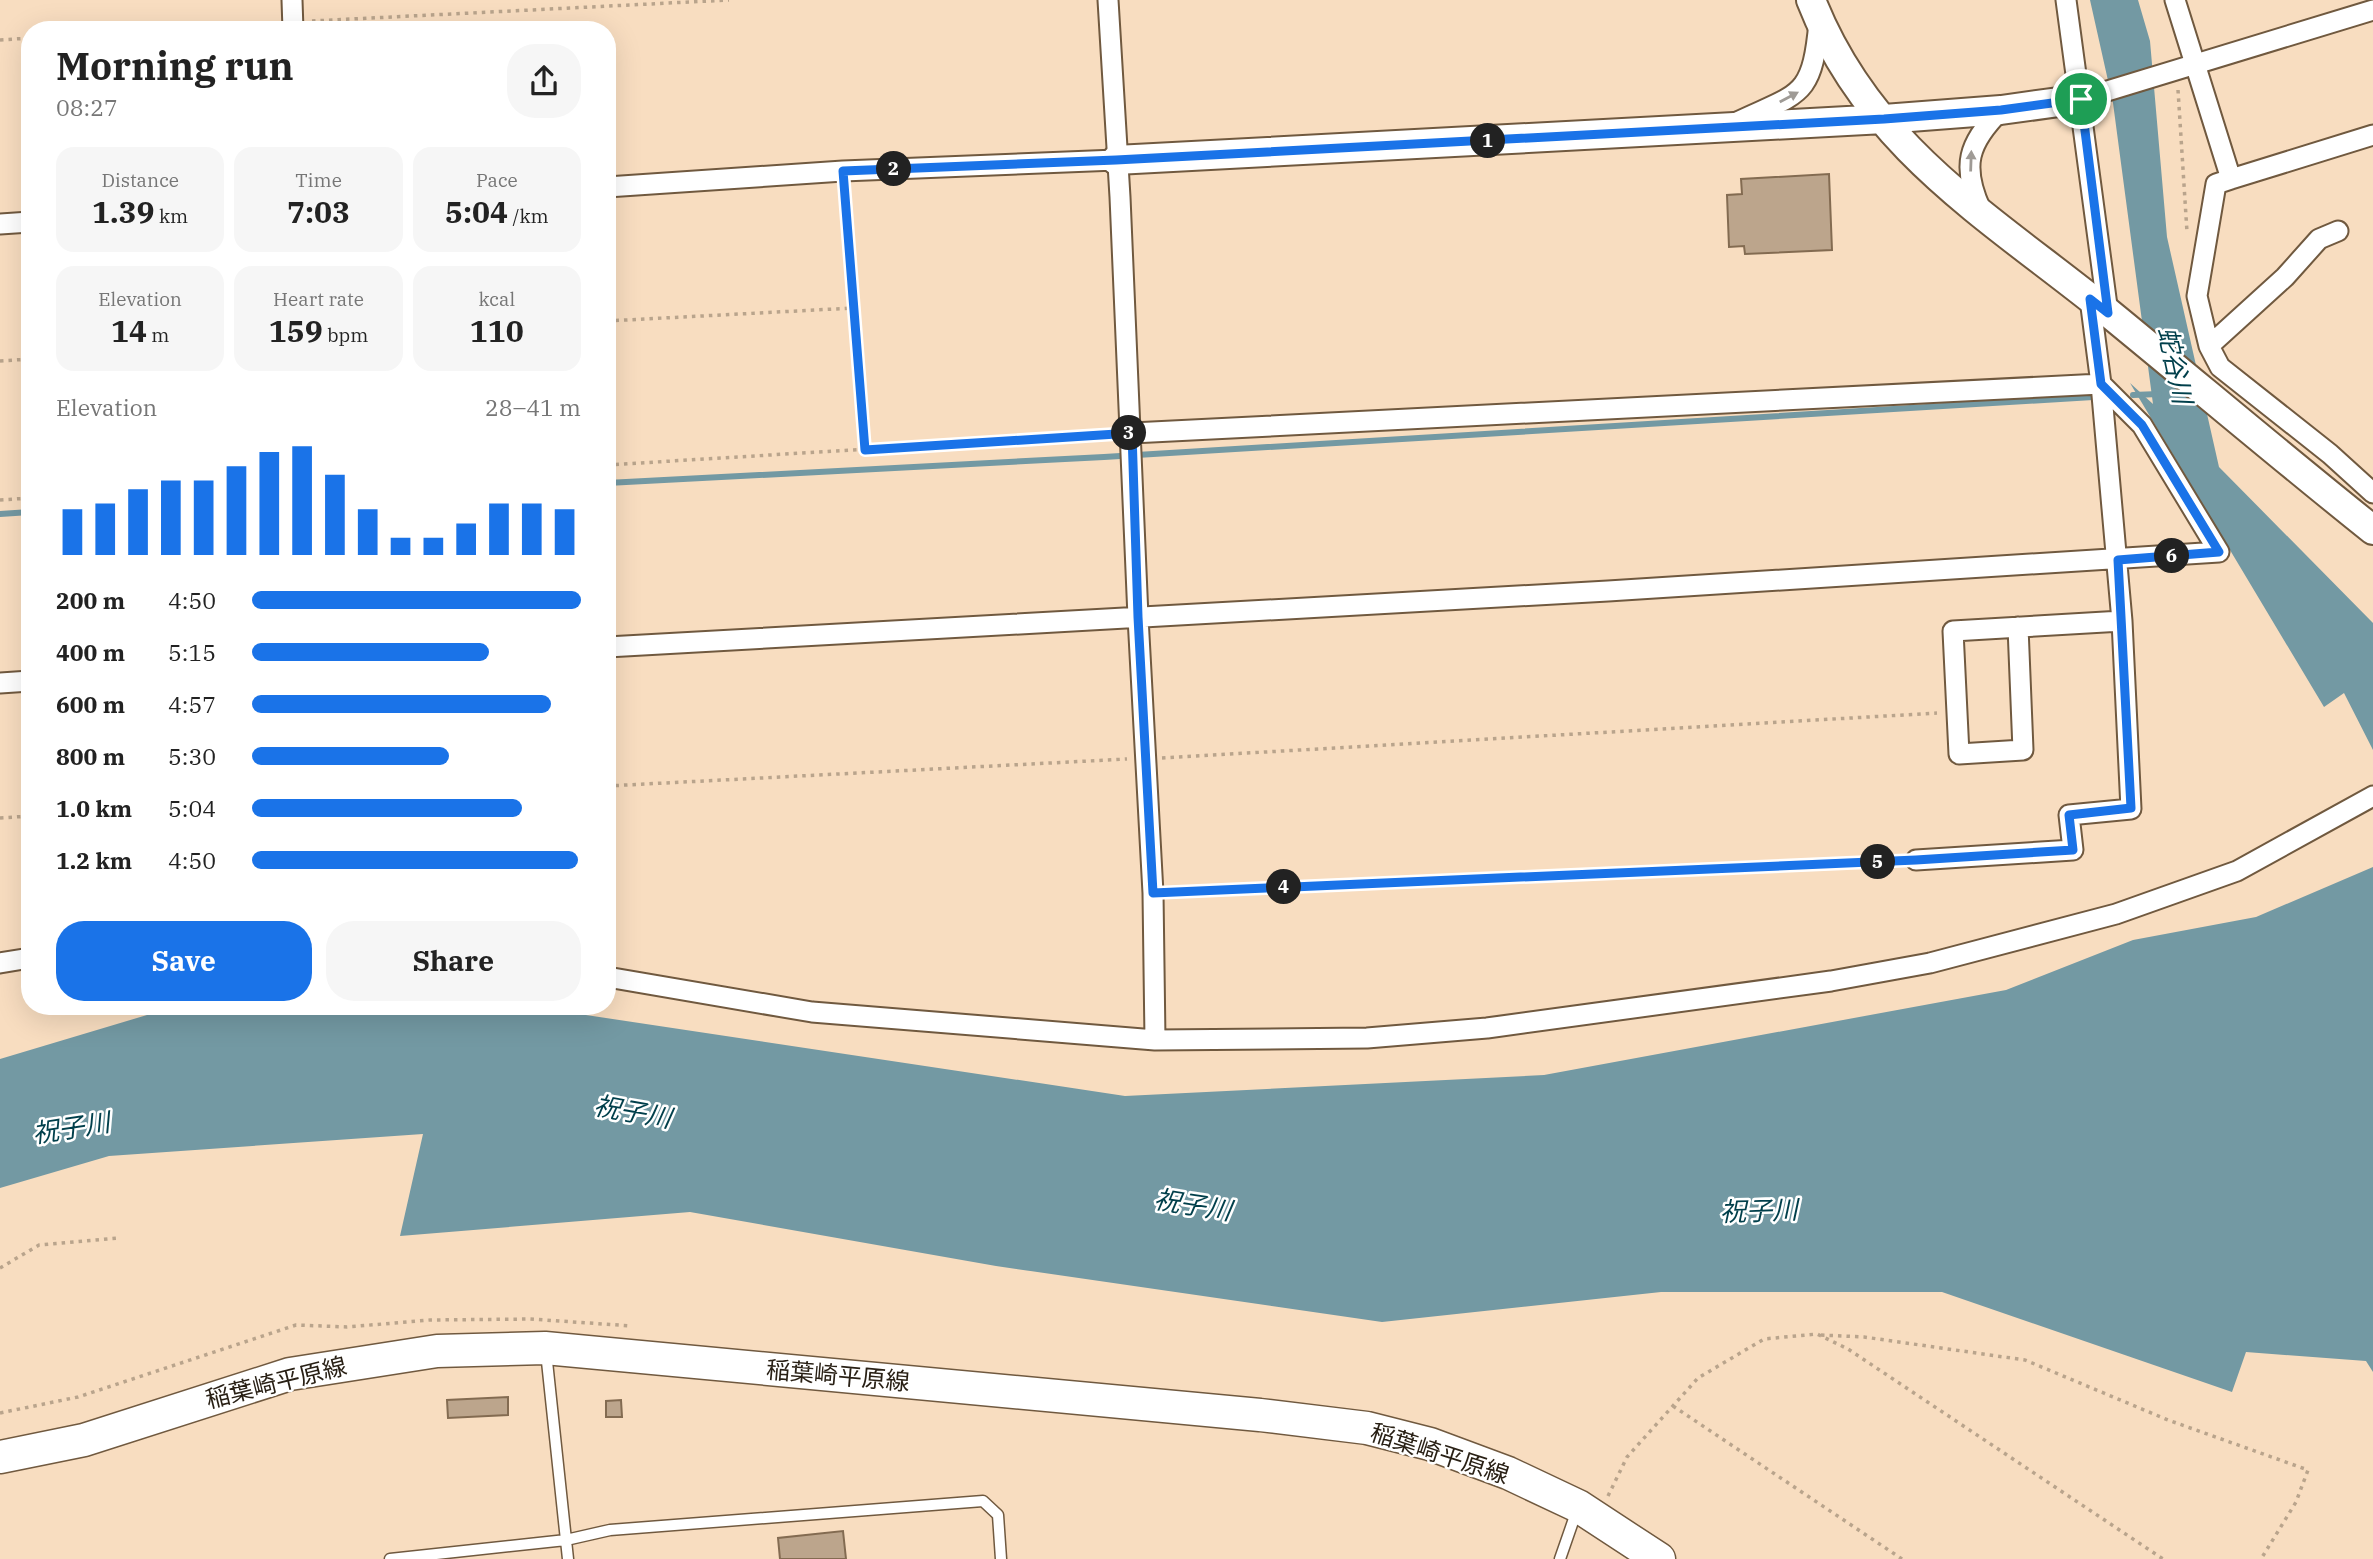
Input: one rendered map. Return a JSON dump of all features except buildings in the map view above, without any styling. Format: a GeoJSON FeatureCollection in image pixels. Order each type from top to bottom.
{"type":"FeatureCollection","features":[{"type":"Feature","properties":{"kind":"main road","name":"稲葉崎平原線"},"geometry":{"type":"LineString","coordinates":[[0,1457],[84,1440],[290,1374],[437,1351],[545,1348],[1247,1413],[1367,1428],[1443,1449],[1508,1473],[1588,1511],[1659,1559]]}},
{"type":"Feature","properties":{"kind":"street"},"geometry":{"type":"LineString","coordinates":[[292,0],[293,21]]}},
{"type":"Feature","properties":{"kind":"street"},"geometry":{"type":"LineString","coordinates":[[1108,0],[1153,893],[1155,1040]]}},
{"type":"Feature","properties":{"kind":"street"},"geometry":{"type":"LineString","coordinates":[[1916,860],[2073,850],[2069,815],[2131,808],[2118,560],[2101,384],[2099,306],[2081,99],[2066,0]]}},
{"type":"Feature","properties":{"kind":"street"},"geometry":{"type":"LineString","coordinates":[[2175,0],[2186,69],[2231,179]]}},
{"type":"Feature","properties":{"kind":"street"},"geometry":{"type":"LineString","coordinates":[[616,186],[843,171],[1116,160],[1884,119],[2001,110],[2081,99],[2373,10]]}},
{"type":"Feature","properties":{"kind":"street"},"geometry":{"type":"LineString","coordinates":[[1727,126],[1797,93],[1807,82],[1815,65],[1815,11]]}},
{"type":"Feature","properties":{"kind":"street"},"geometry":{"type":"LineString","coordinates":[[1815,11],[1857,89],[1915,158],[1986,220],[2099,306],[2253,435],[2373,530]]}},
{"type":"Feature","properties":{"kind":"street"},"geometry":{"type":"LineString","coordinates":[[1986,220],[1972,191],[1969,165],[1972,147],[1985,127],[2001,110]]}},
{"type":"Feature","properties":{"kind":"street"},"geometry":{"type":"LineString","coordinates":[[2373,135],[2216,184],[2197,296],[2209,345],[2220,367],[2330,454],[2373,493]]}},
{"type":"Feature","properties":{"kind":"street"},"geometry":{"type":"LineString","coordinates":[[0,224],[21,223]]}},
{"type":"Feature","properties":{"kind":"street"},"geometry":{"type":"LineString","coordinates":[[2209,345],[2285,277],[2319,239],[2338,231]]}},
{"type":"Feature","properties":{"kind":"street"},"geometry":{"type":"LineString","coordinates":[[616,647],[2219,552],[2142,425],[2101,384],[1132,437]]}},
{"type":"Feature","properties":{"kind":"street"},"geometry":{"type":"LineString","coordinates":[[2310,480],[2330,454]]}},
{"type":"Feature","properties":{"kind":"street"},"geometry":{"type":"LineString","coordinates":[[2018,626],[2023,750],[1959,754],[1953,631],[2018,626],[2122,621]]}},
{"type":"Feature","properties":{"kind":"street"},"geometry":{"type":"LineString","coordinates":[[0,683],[21,682]]}},
{"type":"Feature","properties":{"kind":"street"},"geometry":{"type":"LineString","coordinates":[[616,979],[812,1012],[1155,1040],[1367,1038],[1487,1028],[1831,981],[1930,963],[2116,914],[2237,871],[2373,796]]}},
{"type":"Feature","properties":{"kind":"street"},"geometry":{"type":"LineString","coordinates":[[0,963],[21,960]]}},
{"type":"Feature","properties":{"kind":"lane"},"geometry":{"type":"LineString","coordinates":[[545,1348],[568,1559]]}},
{"type":"Feature","properties":{"kind":"lane"},"geometry":{"type":"LineString","coordinates":[[390,1559],[566,1540],[610,1530],[983,1501],[998,1515],[1001,1559]]}},
{"type":"Feature","properties":{"kind":"lane"},"geometry":{"type":"LineString","coordinates":[[1560,1559],[1588,1511]]}},
{"type":"Feature","properties":{"kind":"path"},"geometry":{"type":"LineString","coordinates":[[377,21],[729,0]]}},
{"type":"Feature","properties":{"kind":"path"},"geometry":{"type":"LineString","coordinates":[[0,40],[21,39]]}},
{"type":"Feature","properties":{"kind":"path"},"geometry":{"type":"LineString","coordinates":[[2186,69],[2187,236]]}},
{"type":"Feature","properties":{"kind":"path"},"geometry":{"type":"LineString","coordinates":[[843,171],[865,450]]}},
{"type":"Feature","properties":{"kind":"path"},"geometry":{"type":"LineString","coordinates":[[616,321],[853,308]]}},
{"type":"Feature","properties":{"kind":"path"},"geometry":{"type":"LineString","coordinates":[[0,361],[21,360]]}},
{"type":"Feature","properties":{"kind":"path"},"geometry":{"type":"LineString","coordinates":[[616,464],[1132,437]]}},
{"type":"Feature","properties":{"kind":"path"},"geometry":{"type":"LineString","coordinates":[[0,500],[21,499]]}},
{"type":"Feature","properties":{"kind":"path"},"geometry":{"type":"LineString","coordinates":[[616,786],[1957,712]]}},
{"type":"Feature","properties":{"kind":"path"},"geometry":{"type":"LineString","coordinates":[[0,818],[21,817]]}},
{"type":"Feature","properties":{"kind":"path"},"geometry":{"type":"LineString","coordinates":[[1153,893],[1916,860]]}},
{"type":"Feature","properties":{"kind":"path"},"geometry":{"type":"LineString","coordinates":[[0,1268],[39,1245],[118,1238]]}},
{"type":"Feature","properties":{"kind":"path"},"geometry":{"type":"LineString","coordinates":[[1817,1334],[1848,1349],[2163,1559]]}},
{"type":"Feature","properties":{"kind":"path"},"geometry":{"type":"LineString","coordinates":[[1588,1511],[1627,1457],[1698,1378],[1763,1339],[1817,1334],[1864,1337],[2025,1360],[2168,1420],[2308,1470],[2296,1502],[2261,1559]]}},
{"type":"Feature","properties":{"kind":"path"},"geometry":{"type":"LineString","coordinates":[[1673,1406],[1902,1559]]}},
{"type":"Feature","properties":{"kind":"water","name":"蛇谷川"},"geometry":{"type":"Polygon","coordinates":[[[2090,0],[2138,0],[2150,41],[2167,237],[2219,467],[2373,623],[2373,750],[2344,693],[2324,707],[2130,383],[2153,404],[2113,103],[2090,0]]]}},
{"type":"Feature","properties":{"kind":"water","name":"祝子川"},"geometry":{"type":"Polygon","coordinates":[[[2373,867],[2373,1372],[2366,1361],[2246,1352],[2232,1392],[1942,1292],[1661,1292],[1382,1322],[996,1266],[690,1212],[400,1236],[423,1134],[109,1156],[0,1188],[0,1059],[147,1015],[586,1015],[1125,1096],[1544,1075],[2006,990],[2133,940],[2256,917],[2373,867]]]}},
{"type":"Feature","properties":{"kind":"waterway","name":"蛇谷川"},"geometry":{"type":"LineString","coordinates":[[2133,395],[2159,394]]}},
{"type":"Feature","properties":{"kind":"waterway"},"geometry":{"type":"LineString","coordinates":[[616,483],[1104,457],[2093,397]]}},
{"type":"Feature","properties":{"kind":"waterway"},"geometry":{"type":"LineString","coordinates":[[0,514],[21,513]]}},
{"type":"Feature","properties":{"kind":"route"},"geometry":{"type":"LineString","coordinates":[[2081,99],[2108,313],[2090,299],[2101,384],[2142,425],[2219,552],[2118,560],[2131,808],[2069,815],[2073,850],[1916,860],[1153,893],[1138,617],[1132,433],[865,450],[843,171],[1116,160],[1884,119],[2001,110],[2081,99]]}}]}
